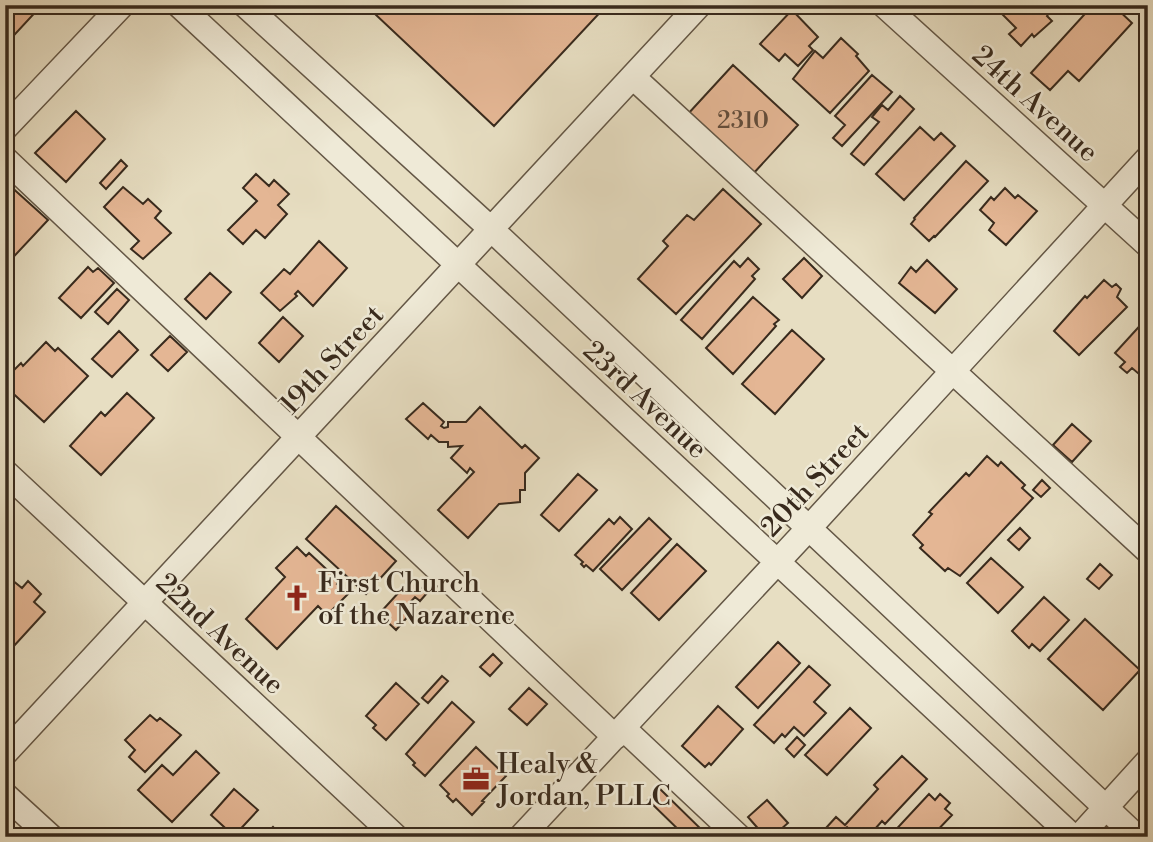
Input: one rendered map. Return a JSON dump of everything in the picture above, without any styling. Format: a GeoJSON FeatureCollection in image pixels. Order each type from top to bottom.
{"type":"FeatureCollection","features":[{"type":"Feature","properties":{"kind":"street"},"geometry":{"type":"LineString","coordinates":[[5,128],[122,5]]}},
{"type":"Feature","properties":{"kind":"street","name":"23rd Avenue"},"geometry":{"type":"LineString","coordinates":[[178,5],[1073,837]]}},
{"type":"Feature","properties":{"kind":"street","name":"23rd Avenue"},"geometry":{"type":"LineString","coordinates":[[245,5],[491,229],[1137,837]]}},
{"type":"Feature","properties":{"kind":"street","name":"19th Street"},"geometry":{"type":"LineString","coordinates":[[5,753],[699,5]]}},
{"type":"Feature","properties":{"kind":"street","name":"24th Avenue"},"geometry":{"type":"LineString","coordinates":[[884,5],[1148,245]]}},
{"type":"Feature","properties":{"kind":"street"},"geometry":{"type":"LineString","coordinates":[[633,77],[1148,551]]}},
{"type":"Feature","properties":{"kind":"street","name":"20th Street"},"geometry":{"type":"LineString","coordinates":[[521,837],[1148,158]]}},
{"type":"Feature","properties":{"kind":"street"},"geometry":{"type":"LineString","coordinates":[[5,159],[619,732],[739,837]]}},
{"type":"Feature","properties":{"kind":"street","name":"22nd Avenue"},"geometry":{"type":"LineString","coordinates":[[5,472],[396,837]]}},
{"type":"Feature","properties":{"kind":"street"},"geometry":{"type":"LineString","coordinates":[[1079,837],[1148,761]]}},
{"type":"Feature","properties":{"kind":"street"},"geometry":{"type":"LineString","coordinates":[[5,795],[51,837]]}},
{"type":"Feature","properties":{"kind":"building"},"geometry":{"type":"Polygon","coordinates":[[[5,5],[42,5],[5,45],[5,5]]]}},
{"type":"Feature","properties":{"kind":"building"},"geometry":{"type":"Polygon","coordinates":[[[384,5],[607,5],[494,126],[375,14],[384,5]]]}},
{"type":"Feature","properties":{"kind":"building"},"geometry":{"type":"Polygon","coordinates":[[[1002,5],[1042,5],[1052,21],[1034,37],[1032,34],[1021,46],[1009,34],[1016,28],[998,10],[1002,5]]]}},
{"type":"Feature","properties":{"kind":"building"},"geometry":{"type":"Polygon","coordinates":[[[1093,5],[1113,5],[1132,23],[1079,81],[1068,71],[1050,90],[1031,73],[1093,5]]]}},
{"type":"Feature","properties":{"kind":"building"},"geometry":{"type":"Polygon","coordinates":[[[792,10],[818,37],[809,46],[813,50],[798,66],[785,54],[779,61],[760,44],[792,10]]]}},
{"type":"Feature","properties":{"kind":"building"},"geometry":{"type":"Polygon","coordinates":[[[841,38],[858,54],[856,56],[869,71],[830,113],[793,79],[815,51],[823,58],[841,38]]]}},
{"type":"Feature","properties":{"kind":"building"},"geometry":{"type":"Polygon","coordinates":[[[733,65],[798,125],[752,175],[687,115],[733,65]]]}},
{"type":"Feature","properties":{"kind":"building"},"geometry":{"type":"Polygon","coordinates":[[[872,75],[892,92],[842,146],[833,138],[845,125],[835,116],[872,75]]]}},
{"type":"Feature","properties":{"kind":"building"},"geometry":{"type":"Polygon","coordinates":[[[900,96],[914,109],[864,165],[851,154],[879,122],[872,117],[882,105],[888,110],[900,96]]]}},
{"type":"Feature","properties":{"kind":"building"},"geometry":{"type":"Polygon","coordinates":[[[76,111],[105,139],[66,182],[35,153],[76,111]]]}},
{"type":"Feature","properties":{"kind":"building"},"geometry":{"type":"Polygon","coordinates":[[[920,127],[934,140],[941,133],[955,146],[904,200],[876,174],[920,127]]]}},
{"type":"Feature","properties":{"kind":"building"},"geometry":{"type":"Polygon","coordinates":[[[121,160],[127,166],[106,189],[100,183],[121,160]]]}},
{"type":"Feature","properties":{"kind":"building"},"geometry":{"type":"Polygon","coordinates":[[[966,161],[988,181],[929,241],[911,224],[966,161]]]}},
{"type":"Feature","properties":{"kind":"building"},"geometry":{"type":"Polygon","coordinates":[[[256,174],[269,186],[274,180],[289,194],[278,205],[287,214],[265,238],[256,230],[243,244],[228,230],[257,201],[243,188],[256,174]]]}},
{"type":"Feature","properties":{"kind":"building"},"geometry":{"type":"Polygon","coordinates":[[[8,184],[48,220],[5,266],[5,187],[8,184]]]}},
{"type":"Feature","properties":{"kind":"building"},"geometry":{"type":"Polygon","coordinates":[[[123,187],[143,204],[148,199],[161,211],[155,218],[171,233],[143,259],[131,249],[139,241],[104,207],[123,187]]]}},
{"type":"Feature","properties":{"kind":"building"},"geometry":{"type":"Polygon","coordinates":[[[1005,188],[1015,198],[1018,195],[1037,211],[1006,245],[989,230],[994,223],[980,210],[991,197],[994,200],[1005,188]]]}},
{"type":"Feature","properties":{"kind":"building"},"geometry":{"type":"Polygon","coordinates":[[[723,189],[761,224],[676,314],[638,279],[668,246],[663,241],[687,215],[694,220],[723,189]]]}},
{"type":"Feature","properties":{"kind":"building"},"geometry":{"type":"Polygon","coordinates":[[[319,241],[347,268],[313,306],[298,291],[295,294],[297,296],[280,311],[261,293],[284,269],[290,274],[319,241]]]}},
{"type":"Feature","properties":{"kind":"building"},"geometry":{"type":"Polygon","coordinates":[[[748,258],[759,269],[752,276],[755,279],[702,339],[681,320],[734,261],[740,267],[748,258]]]}},
{"type":"Feature","properties":{"kind":"building"},"geometry":{"type":"Polygon","coordinates":[[[804,258],[822,276],[802,298],[783,279],[804,258]]]}},
{"type":"Feature","properties":{"kind":"building"},"geometry":{"type":"Polygon","coordinates":[[[927,260],[957,289],[935,313],[899,283],[911,267],[916,272],[927,260]]]}},
{"type":"Feature","properties":{"kind":"building"},"geometry":{"type":"Polygon","coordinates":[[[88,267],[93,272],[98,268],[114,283],[81,318],[59,298],[88,267]]]}},
{"type":"Feature","properties":{"kind":"building"},"geometry":{"type":"Polygon","coordinates":[[[210,273],[231,292],[206,319],[185,299],[210,273]]]}},
{"type":"Feature","properties":{"kind":"building"},"geometry":{"type":"Polygon","coordinates":[[[1104,280],[1112,287],[1116,284],[1121,289],[1117,297],[1127,307],[1079,355],[1054,331],[1085,296],[1087,298],[1104,280]]]}},
{"type":"Feature","properties":{"kind":"building"},"geometry":{"type":"Polygon","coordinates":[[[117,289],[129,300],[108,324],[95,312],[117,289]]]}},
{"type":"Feature","properties":{"kind":"building"},"geometry":{"type":"Polygon","coordinates":[[[753,297],[779,320],[733,374],[706,348],[753,297]]]}},
{"type":"Feature","properties":{"kind":"building"},"geometry":{"type":"Polygon","coordinates":[[[283,317],[303,336],[279,362],[259,343],[283,317]]]}},
{"type":"Feature","properties":{"kind":"building"},"geometry":{"type":"Polygon","coordinates":[[[1146,319],[1148,365],[1139,374],[1132,368],[1127,373],[1120,367],[1125,362],[1115,353],[1146,319]]]}},
{"type":"Feature","properties":{"kind":"building"},"geometry":{"type":"Polygon","coordinates":[[[792,330],[824,359],[775,414],[742,384],[792,330]]]}},
{"type":"Feature","properties":{"kind":"building"},"geometry":{"type":"Polygon","coordinates":[[[119,331],[138,350],[112,377],[92,359],[119,331]]]}},
{"type":"Feature","properties":{"kind":"building"},"geometry":{"type":"Polygon","coordinates":[[[170,336],[187,352],[168,371],[151,355],[170,336]]]}},
{"type":"Feature","properties":{"kind":"building"},"geometry":{"type":"Polygon","coordinates":[[[46,342],[55,351],[58,348],[88,376],[44,422],[5,386],[5,379],[21,363],[23,366],[46,342]]]}},
{"type":"Feature","properties":{"kind":"building"},"geometry":{"type":"Polygon","coordinates":[[[127,393],[154,418],[101,475],[70,446],[101,412],[105,416],[127,393]]]}},
{"type":"Feature","properties":{"kind":"building"},"geometry":{"type":"Polygon","coordinates":[[[423,403],[444,422],[441,426],[444,428],[448,427],[448,422],[466,422],[480,407],[522,448],[525,445],[539,458],[525,473],[525,490],[520,490],[520,502],[499,504],[468,538],[438,510],[474,472],[470,468],[467,473],[451,458],[462,446],[448,447],[448,442],[439,442],[431,435],[428,439],[406,419],[423,403]]]}},
{"type":"Feature","properties":{"kind":"building"},"geometry":{"type":"Polygon","coordinates":[[[1072,424],[1091,441],[1072,462],[1053,445],[1072,424]]]}},
{"type":"Feature","properties":{"kind":"building"},"geometry":{"type":"Polygon","coordinates":[[[987,456],[998,466],[1001,462],[1025,485],[1022,488],[1033,498],[960,576],[948,568],[945,571],[920,548],[923,545],[913,535],[932,514],[929,512],[966,473],[969,476],[987,456]]]}},
{"type":"Feature","properties":{"kind":"building"},"geometry":{"type":"Polygon","coordinates":[[[578,474],[597,490],[559,531],[541,515],[578,474]]]}},
{"type":"Feature","properties":{"kind":"building"},"geometry":{"type":"Polygon","coordinates":[[[1042,480],[1050,488],[1041,497],[1033,490],[1042,480]]]}},
{"type":"Feature","properties":{"kind":"building"},"geometry":{"type":"Polygon","coordinates":[[[336,506],[396,561],[366,594],[306,539],[336,506]]]}},
{"type":"Feature","properties":{"kind":"building"},"geometry":{"type":"Polygon","coordinates":[[[620,517],[632,529],[593,571],[586,565],[584,567],[581,564],[583,562],[575,555],[609,519],[614,524],[620,517]]]}},
{"type":"Feature","properties":{"kind":"building"},"geometry":{"type":"Polygon","coordinates":[[[649,518],[671,539],[622,590],[600,569],[649,518]]]}},
{"type":"Feature","properties":{"kind":"building"},"geometry":{"type":"Polygon","coordinates":[[[1020,528],[1030,538],[1019,550],[1008,540],[1020,528]]]}},
{"type":"Feature","properties":{"kind":"building"},"geometry":{"type":"Polygon","coordinates":[[[677,544],[706,571],[659,620],[631,593],[677,544]]]}},
{"type":"Feature","properties":{"kind":"building"},"geometry":{"type":"Polygon","coordinates":[[[297,547],[306,556],[309,553],[339,581],[337,584],[348,594],[327,615],[318,606],[277,649],[246,619],[285,577],[276,568],[297,547]]]}},
{"type":"Feature","properties":{"kind":"building"},"geometry":{"type":"Polygon","coordinates":[[[991,558],[1023,587],[998,613],[967,583],[991,558]]]}},
{"type":"Feature","properties":{"kind":"building"},"geometry":{"type":"Polygon","coordinates":[[[1100,564],[1112,575],[1099,589],[1087,579],[1100,564]]]}},
{"type":"Feature","properties":{"kind":"building"},"geometry":{"type":"Polygon","coordinates":[[[411,579],[427,593],[420,601],[415,597],[404,609],[410,614],[396,630],[379,614],[411,579]]]}},
{"type":"Feature","properties":{"kind":"building"},"geometry":{"type":"Polygon","coordinates":[[[12,580],[22,588],[28,581],[41,594],[34,602],[45,612],[13,647],[9,643],[5,645],[5,587],[12,580]]]}},
{"type":"Feature","properties":{"kind":"building"},"geometry":{"type":"Polygon","coordinates":[[[1044,597],[1069,620],[1040,651],[1032,644],[1029,648],[1012,631],[1044,597]]]}},
{"type":"Feature","properties":{"kind":"building"},"geometry":{"type":"Polygon","coordinates":[[[1085,619],[1140,670],[1103,710],[1048,659],[1085,619]]]}},
{"type":"Feature","properties":{"kind":"building"},"geometry":{"type":"Polygon","coordinates":[[[778,642],[800,663],[758,708],[736,687],[778,642]]]}},
{"type":"Feature","properties":{"kind":"building"},"geometry":{"type":"Polygon","coordinates":[[[493,654],[502,663],[490,676],[480,667],[493,654]]]}},
{"type":"Feature","properties":{"kind":"building"},"geometry":{"type":"Polygon","coordinates":[[[809,666],[830,685],[814,702],[826,713],[804,736],[794,727],[785,737],[782,734],[774,743],[754,725],[809,666]]]}},
{"type":"Feature","properties":{"kind":"building"},"geometry":{"type":"Polygon","coordinates":[[[442,676],[448,681],[428,703],[422,698],[442,676]]]}},
{"type":"Feature","properties":{"kind":"building"},"geometry":{"type":"Polygon","coordinates":[[[396,683],[419,704],[386,740],[373,728],[376,725],[366,716],[396,683]]]}},
{"type":"Feature","properties":{"kind":"building"},"geometry":{"type":"Polygon","coordinates":[[[529,688],[547,704],[527,725],[509,709],[529,688]]]}},
{"type":"Feature","properties":{"kind":"building"},"geometry":{"type":"Polygon","coordinates":[[[452,702],[474,722],[425,776],[406,754],[452,702]]]}},
{"type":"Feature","properties":{"kind":"building"},"geometry":{"type":"Polygon","coordinates":[[[718,706],[743,729],[711,765],[709,763],[705,767],[682,746],[718,706]]]}},
{"type":"Feature","properties":{"kind":"building"},"geometry":{"type":"Polygon","coordinates":[[[850,708],[871,728],[827,775],[805,755],[850,708]]]}},
{"type":"Feature","properties":{"kind":"building"},"geometry":{"type":"Polygon","coordinates":[[[150,715],[157,721],[160,718],[181,735],[145,772],[129,757],[135,750],[125,740],[150,715]]]}},
{"type":"Feature","properties":{"kind":"building"},"geometry":{"type":"Polygon","coordinates":[[[797,737],[805,745],[794,757],[786,749],[797,737]]]}},
{"type":"Feature","properties":{"kind":"building"},"geometry":{"type":"Polygon","coordinates":[[[476,747],[506,776],[472,815],[456,799],[453,802],[440,785],[476,747]]]}},
{"type":"Feature","properties":{"kind":"building"},"geometry":{"type":"Polygon","coordinates":[[[196,751],[219,773],[172,822],[138,790],[162,765],[173,775],[196,751]]]}},
{"type":"Feature","properties":{"kind":"building"},"geometry":{"type":"Polygon","coordinates":[[[902,756],[927,779],[885,824],[882,821],[868,837],[858,837],[847,827],[836,837],[826,828],[836,817],[845,825],[878,789],[874,785],[902,756]]]}},
{"type":"Feature","properties":{"kind":"building"},"geometry":{"type":"Polygon","coordinates":[[[659,788],[705,833],[702,837],[686,837],[648,800],[659,788]]]}},
{"type":"Feature","properties":{"kind":"building"},"geometry":{"type":"Polygon","coordinates":[[[234,789],[258,810],[234,836],[211,815],[234,789]]]}},
{"type":"Feature","properties":{"kind":"building"},"geometry":{"type":"Polygon","coordinates":[[[929,794],[935,800],[940,794],[950,803],[945,809],[952,815],[931,837],[889,837],[929,794]]]}},
{"type":"Feature","properties":{"kind":"building"},"geometry":{"type":"Polygon","coordinates":[[[767,800],[788,823],[772,837],[758,837],[762,833],[748,817],[767,800]]]}},
{"type":"Feature","properties":{"kind":"building"},"geometry":{"type":"Polygon","coordinates":[[[273,827],[283,837],[263,837],[273,827]]]}},
{"type":"Feature","properties":{"kind":"place","name":"First Church of the Nazarene"},"geometry":{"type":"Point","coordinates":[297,598]}},
{"type":"Feature","properties":{"kind":"place","name":"Healy & Jordan, PLLC"},"geometry":{"type":"Point","coordinates":[476,779]}}]}
